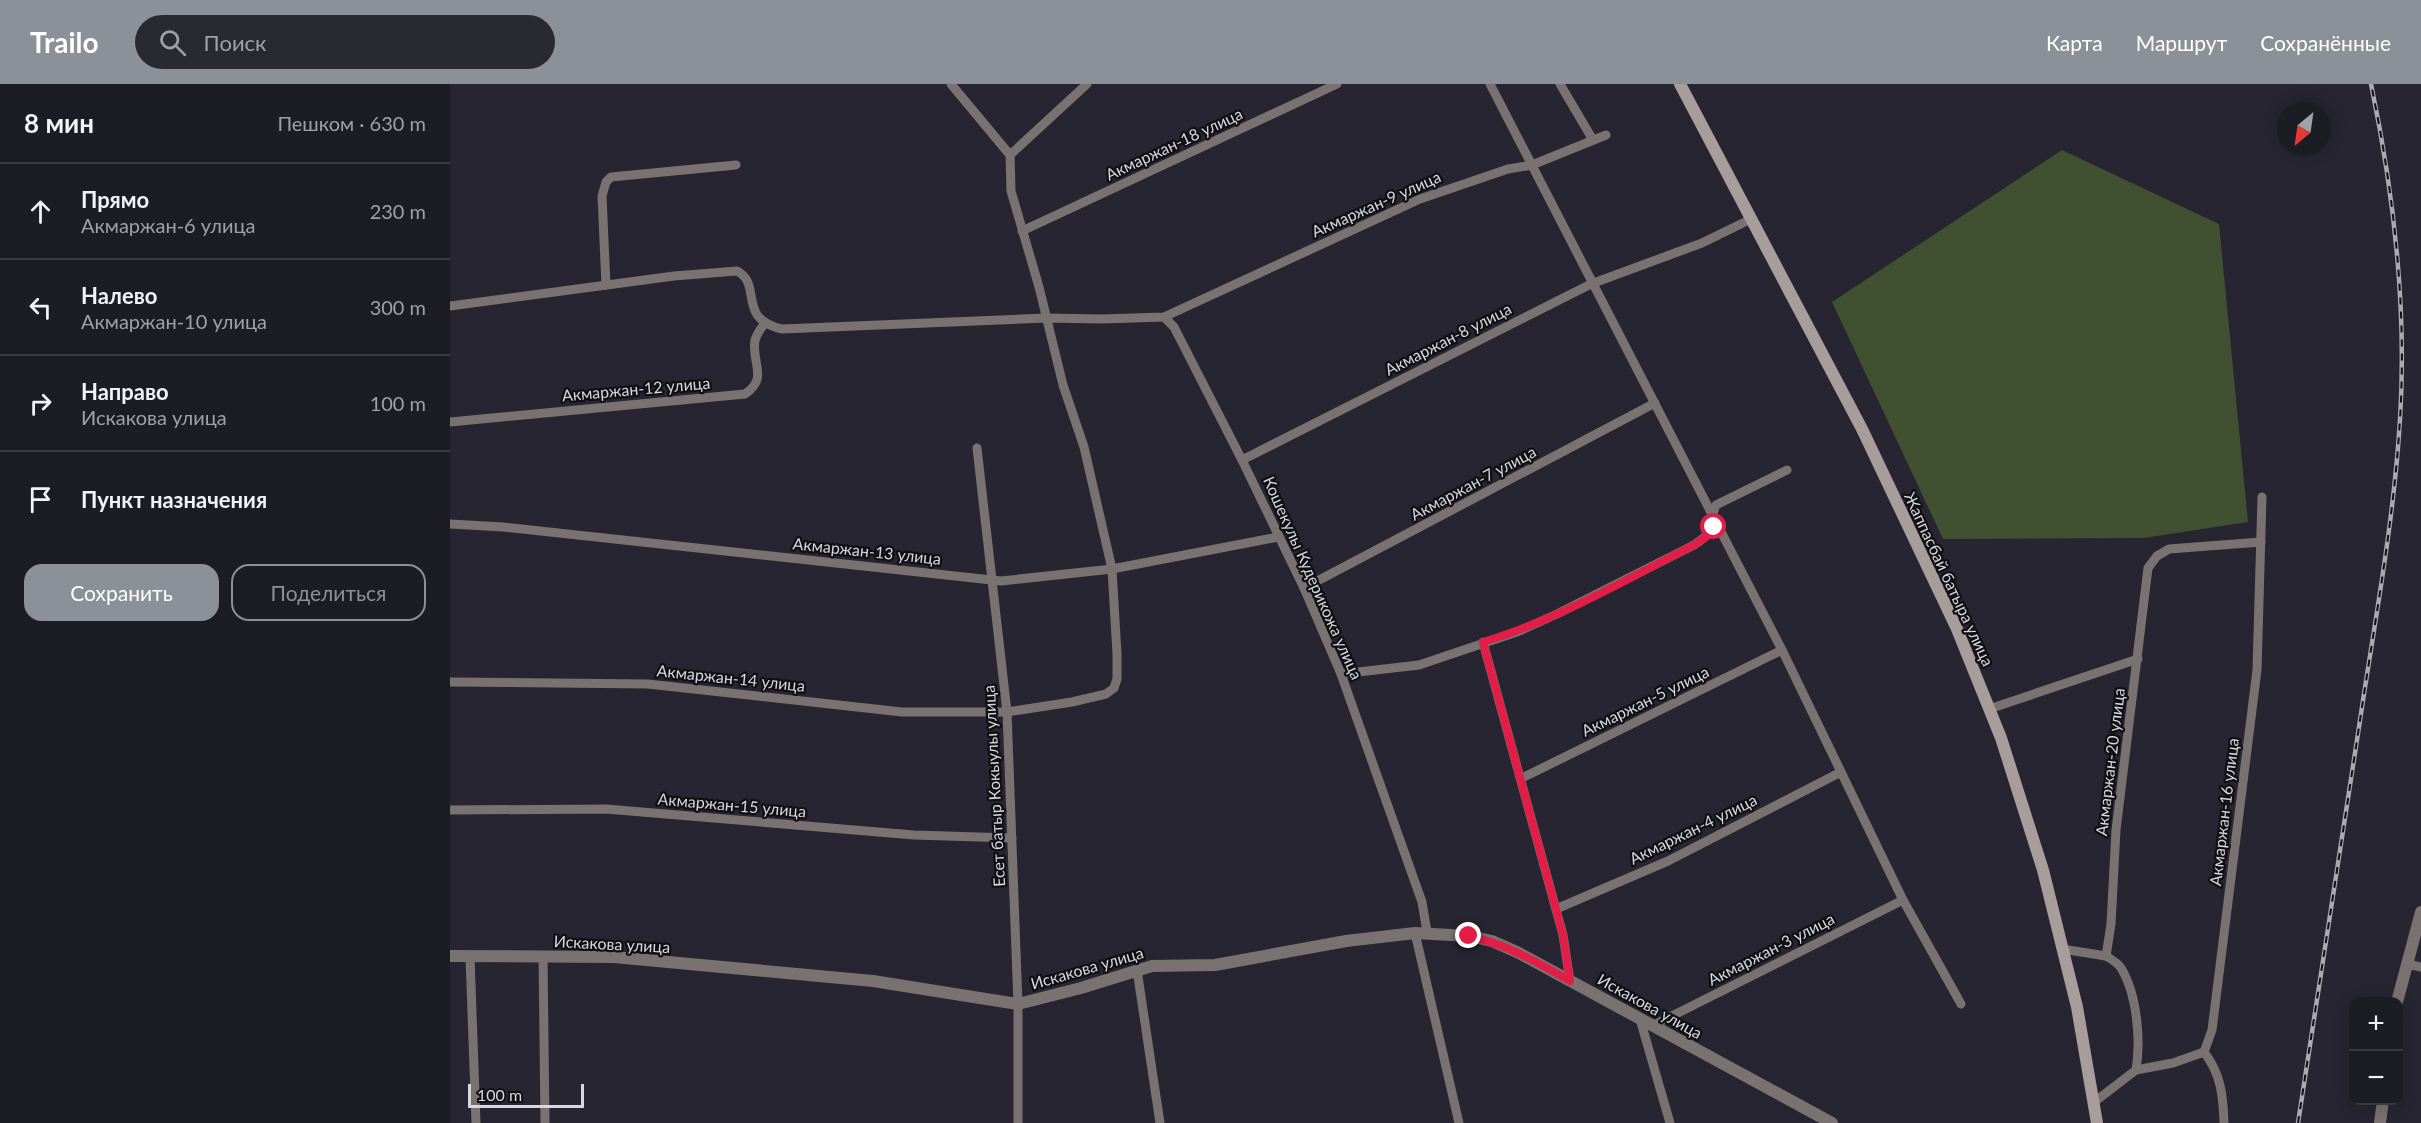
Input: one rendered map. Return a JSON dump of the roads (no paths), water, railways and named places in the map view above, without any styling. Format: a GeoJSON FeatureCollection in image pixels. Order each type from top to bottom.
{"type":"FeatureCollection","features":[{"type":"Feature","properties":{"kind":"main road","name":"Жаппасбай батыра улица"},"geometry":{"type":"LineString","coordinates":[[1680,84],[1862,429],[1957,629],[2001,738],[2043,870],[2077,1007],[2097,1123]]}},
{"type":"Feature","properties":{"kind":"street"},"geometry":{"type":"LineString","coordinates":[[951,84],[1010,155],[1011,191],[1066,394],[1084,447],[1112,568]]}},
{"type":"Feature","properties":{"kind":"street"},"geometry":{"type":"LineString","coordinates":[[1010,155],[1088,84]]}},
{"type":"Feature","properties":{"kind":"street","name":"Акмаржан-18 улица"},"geometry":{"type":"LineString","coordinates":[[1022,231],[1337,84]]}},
{"type":"Feature","properties":{"kind":"street"},"geometry":{"type":"LineString","coordinates":[[1490,84],[1591,284],[1782,650],[1903,900],[1961,1004]]}},
{"type":"Feature","properties":{"kind":"street"},"geometry":{"type":"LineString","coordinates":[[1560,84],[1593,140]]}},
{"type":"Feature","properties":{"kind":"street","name":"Акмаржан-9 улица"},"geometry":{"type":"LineString","coordinates":[[1164,317],[1420,199],[1508,169],[1532,165],[1606,135]]}},
{"type":"Feature","properties":{"kind":"street"},"geometry":{"type":"LineString","coordinates":[[606,285],[602,196],[606,182],[611,177],[736,165]]}},
{"type":"Feature","properties":{"kind":"street","name":"Акмаржан-8 улица"},"geometry":{"type":"LineString","coordinates":[[1242,460],[1591,284],[1672,255],[1751,219]]}},
{"type":"Feature","properties":{"kind":"street"},"geometry":{"type":"LineString","coordinates":[[450,306],[674,276],[736,271],[743,274],[747,281],[754,312],[765,323],[782,329],[1046,318],[1102,320],[1164,317]]}},
{"type":"Feature","properties":{"kind":"street","name":"Кошекулы Кудерикожа улица"},"geometry":{"type":"LineString","coordinates":[[1164,317],[1174,327],[1242,460],[1304,588],[1341,674],[1422,902],[1421,933],[1459,1123]]}},
{"type":"Feature","properties":{"kind":"street","name":"Акмаржан-12 улица"},"geometry":{"type":"LineString","coordinates":[[450,422],[745,394],[754,388],[759,374],[754,352],[755,341],[765,323]]}},
{"type":"Feature","properties":{"kind":"street","name":"Акмаржан-7 улица"},"geometry":{"type":"LineString","coordinates":[[1304,588],[1655,403]]}},
{"type":"Feature","properties":{"kind":"street","name":"Есет батыр Кокыулы улица"},"geometry":{"type":"LineString","coordinates":[[977,448],[1007,712],[1018,1004],[1018,1123]]}},
{"type":"Feature","properties":{"kind":"street"},"geometry":{"type":"LineString","coordinates":[[1341,674],[1419,665],[1517,632],[1557,614],[1694,545],[1709,535],[1714,527],[1712,513],[1716,505],[1787,470]]}},
{"type":"Feature","properties":{"kind":"street","name":"Акмаржан-16 улица"},"geometry":{"type":"LineString","coordinates":[[2204,1052],[2212,1030],[2257,670],[2262,497]]}},
{"type":"Feature","properties":{"kind":"street","name":"Акмаржан-13 улица"},"geometry":{"type":"LineString","coordinates":[[450,524],[503,527],[1001,581],[1112,568],[1278,537]]}},
{"type":"Feature","properties":{"kind":"street","name":"Акмаржан-20 улица"},"geometry":{"type":"LineString","coordinates":[[2106,956],[2111,924],[2116,830],[2148,568],[2157,556],[2169,549],[2261,542]]}},
{"type":"Feature","properties":{"kind":"street","name":"Акмаржан-14 улица"},"geometry":{"type":"LineString","coordinates":[[450,682],[648,684],[902,712],[1007,712],[1072,702],[1106,694],[1114,688],[1117,679],[1112,568]]}},
{"type":"Feature","properties":{"kind":"street"},"geometry":{"type":"LineString","coordinates":[[1483,642],[1556,909],[1568,960],[1570,981]]}},
{"type":"Feature","properties":{"kind":"street","name":"Акмаржан-5 улица"},"geometry":{"type":"LineString","coordinates":[[1522,778],[1782,650]]}},
{"type":"Feature","properties":{"kind":"street"},"geometry":{"type":"LineString","coordinates":[[1989,709],[2138,659]]}},
{"type":"Feature","properties":{"kind":"street","name":"Акмаржан-4 улица"},"geometry":{"type":"LineString","coordinates":[[1556,909],[1668,861],[1841,772]]}},
{"type":"Feature","properties":{"kind":"street","name":"Акмаржан-15 улица"},"geometry":{"type":"LineString","coordinates":[[450,810],[606,809],[914,835],[1012,838]]}},
{"type":"Feature","properties":{"kind":"street","name":"Акмаржан-3 улица"},"geometry":{"type":"LineString","coordinates":[[1646,1023],[1903,900]]}},
{"type":"Feature","properties":{"kind":"street"},"geometry":{"type":"LineString","coordinates":[[2398,997],[2421,912]]}},
{"type":"Feature","properties":{"kind":"street","name":"Искакова улица"},"geometry":{"type":"LineString","coordinates":[[450,956],[614,957],[873,981],[1018,1004],[1152,966],[1215,965],[1346,941],[1421,933],[1469,936],[1492,941],[1520,952],[1832,1123]]}},
{"type":"Feature","properties":{"kind":"street"},"geometry":{"type":"LineString","coordinates":[[2062,949],[2106,956],[2120,965],[2128,984],[2135,1012],[2139,1050],[2136,1070]]}},
{"type":"Feature","properties":{"kind":"street"},"geometry":{"type":"LineString","coordinates":[[470,957],[476,1123]]}},
{"type":"Feature","properties":{"kind":"street"},"geometry":{"type":"LineString","coordinates":[[543,957],[545,1123]]}},
{"type":"Feature","properties":{"kind":"street"},"geometry":{"type":"LineString","coordinates":[[2407,964],[2421,967]]}},
{"type":"Feature","properties":{"kind":"street"},"geometry":{"type":"LineString","coordinates":[[1137,970],[1160,1123]]}},
{"type":"Feature","properties":{"kind":"street"},"geometry":{"type":"LineString","coordinates":[[1646,1023],[1670,1123]]}},
{"type":"Feature","properties":{"kind":"street"},"geometry":{"type":"LineString","coordinates":[[2093,1103],[2136,1070],[2173,1063],[2204,1052],[2214,1065],[2221,1081],[2224,1123]]}},
{"type":"Feature","properties":{"kind":"street"},"geometry":{"type":"LineString","coordinates":[[2380,1123],[2382,1105]]}},
{"type":"Feature","properties":{"kind":"railway"},"geometry":{"type":"LineString","coordinates":[[2298,1123],[2383,573],[2400,419],[2402,335],[2397,251],[2386,167],[2371,84]]}}]}
